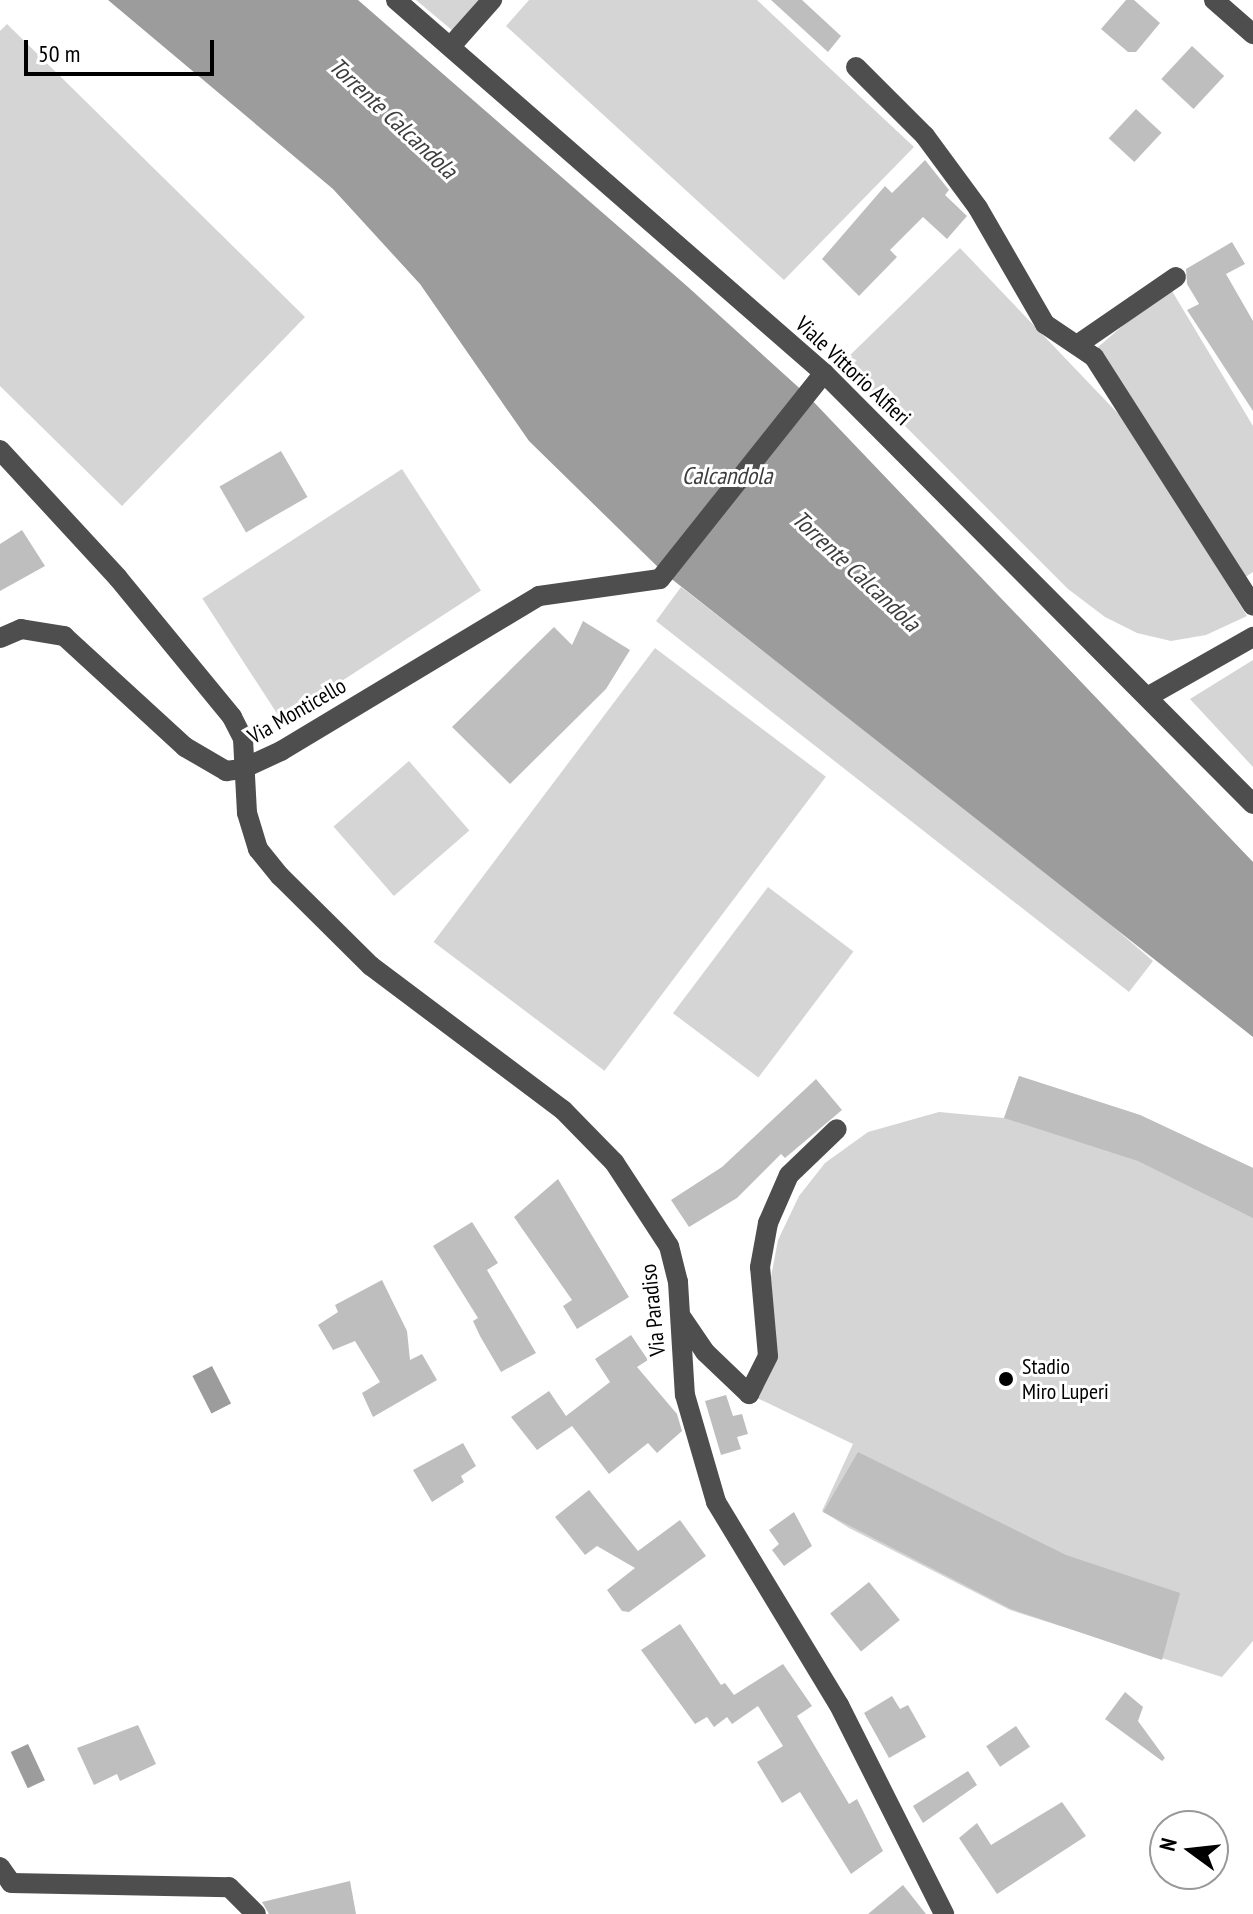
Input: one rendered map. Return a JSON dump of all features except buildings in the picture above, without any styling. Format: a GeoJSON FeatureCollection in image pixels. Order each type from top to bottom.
{"type":"FeatureCollection","features":[{"type":"Feature","properties":{"kind":"street","name":"Viale Vittorio Alfieri"},"geometry":{"type":"LineString","coordinates":[[396,0],[824,373],[1149,696],[1253,804]]}},
{"type":"Feature","properties":{"kind":"street"},"geometry":{"type":"LineString","coordinates":[[451,46],[492,0]]}},
{"type":"Feature","properties":{"kind":"street"},"geometry":{"type":"LineString","coordinates":[[1214,0],[1253,34]]}},
{"type":"Feature","properties":{"kind":"street"},"geometry":{"type":"LineString","coordinates":[[856,67],[925,136],[970,196],[1045,324],[1094,357],[1253,606]]}},
{"type":"Feature","properties":{"kind":"street"},"geometry":{"type":"LineString","coordinates":[[1077,345],[1176,277]]}},
{"type":"Feature","properties":{"kind":"street","name":"Via Monticello"},"geometry":{"type":"LineString","coordinates":[[0,450],[118,578],[232,717],[243,739],[242,769],[281,751],[539,596],[660,579],[824,373]]}},
{"type":"Feature","properties":{"kind":"street"},"geometry":{"type":"LineString","coordinates":[[0,638],[21,629],[64,636],[185,747],[226,771],[242,769]]}},
{"type":"Feature","properties":{"kind":"street"},"geometry":{"type":"LineString","coordinates":[[1149,696],[1253,637]]}},
{"type":"Feature","properties":{"kind":"street","name":"Via Paradiso"},"geometry":{"type":"LineString","coordinates":[[242,769],[258,849],[280,876],[371,966],[563,1110],[614,1162],[669,1246],[680,1314],[685,1395],[716,1502],[839,1705],[944,1914]]}},
{"type":"Feature","properties":{"kind":"street"},"geometry":{"type":"LineString","coordinates":[[680,1314],[705,1352],[749,1394],[768,1356],[760,1267],[768,1223],[789,1175],[837,1129]]}},
{"type":"Feature","properties":{"kind":"street"},"geometry":{"type":"LineString","coordinates":[[0,1867],[11,1883],[229,1887],[256,1914]]}},
{"type":"Feature","properties":{"kind":"shaded area"},"geometry":{"type":"Polygon","coordinates":[[[416,0],[480,0],[453,31],[416,0]]]}},
{"type":"Feature","properties":{"kind":"shaded area"},"geometry":{"type":"Polygon","coordinates":[[[529,0],[757,0],[914,147],[784,280],[506,26],[529,0]]]}},
{"type":"Feature","properties":{"kind":"shaded area"},"geometry":{"type":"Polygon","coordinates":[[[7,24],[305,317],[122,506],[0,386],[0,31],[7,24]]]}},
{"type":"Feature","properties":{"kind":"shaded area"},"geometry":{"type":"Polygon","coordinates":[[[960,248],[1129,425],[1247,616],[1206,635],[1171,641],[1137,633],[1105,617],[1068,589],[842,363],[960,248]]]}},
{"type":"Feature","properties":{"kind":"shaded area"},"geometry":{"type":"Polygon","coordinates":[[[1169,286],[1253,426],[1253,572],[1244,578],[1098,347],[1169,286]]]}},
{"type":"Feature","properties":{"kind":"shaded area"},"geometry":{"type":"Polygon","coordinates":[[[402,469],[481,591],[281,720],[202,599],[402,469]]]}},
{"type":"Feature","properties":{"kind":"shaded area"},"geometry":{"type":"Polygon","coordinates":[[[681,587],[1076,895],[1153,961],[1129,992],[656,621],[681,587]]]}},
{"type":"Feature","properties":{"kind":"shaded area"},"geometry":{"type":"Polygon","coordinates":[[[655,648],[826,777],[604,1071],[434,942],[655,648]]]}},
{"type":"Feature","properties":{"kind":"shaded area"},"geometry":{"type":"Polygon","coordinates":[[[1253,660],[1253,767],[1190,699],[1253,660]]]}},
{"type":"Feature","properties":{"kind":"shaded area"},"geometry":{"type":"Polygon","coordinates":[[[409,761],[469,830],[394,896],[334,827],[409,761]]]}},
{"type":"Feature","properties":{"kind":"shaded area"},"geometry":{"type":"Polygon","coordinates":[[[768,887],[853,951],[758,1078],[673,1013],[768,887]]]}},
{"type":"Feature","properties":{"kind":"shaded area","name":"Stadio Miro Luperi"},"geometry":{"type":"Polygon","coordinates":[[[1019,1076],[1140,1115],[1253,1168],[1253,1641],[1222,1677],[1010,1610],[849,1528],[822,1511],[853,1444],[749,1394],[773,1319],[771,1277],[778,1240],[799,1196],[825,1163],[868,1132],[939,1112],[1004,1118],[1019,1076]]]}},
{"type":"Feature","properties":{"kind":"water","name":"Calcandola"},"geometry":{"type":"Polygon","coordinates":[[[108,0],[358,0],[688,287],[807,395],[1253,862],[1253,1037],[664,573],[529,441],[420,284],[333,189],[108,0]]]}},
{"type":"Feature","properties":{"kind":"water"},"geometry":{"type":"Polygon","coordinates":[[[212,1366],[231,1403],[211,1413],[192,1376],[212,1366]]]}},
{"type":"Feature","properties":{"kind":"water"},"geometry":{"type":"Polygon","coordinates":[[[28,1744],[45,1780],[28,1788],[11,1752],[28,1744]]]}},
{"type":"Feature","properties":{"kind":"place","name":"Stadio Miro Luperi"},"geometry":{"type":"Point","coordinates":[1006,1379]}},
{"type":"Feature","properties":{"kind":"water label","name":"Torrente Calcandola"},"geometry":{"type":"Point","coordinates":[393,118]}},
{"type":"Feature","properties":{"kind":"water label","name":"Torrente Calcandola"},"geometry":{"type":"Point","coordinates":[856,571]}}]}
